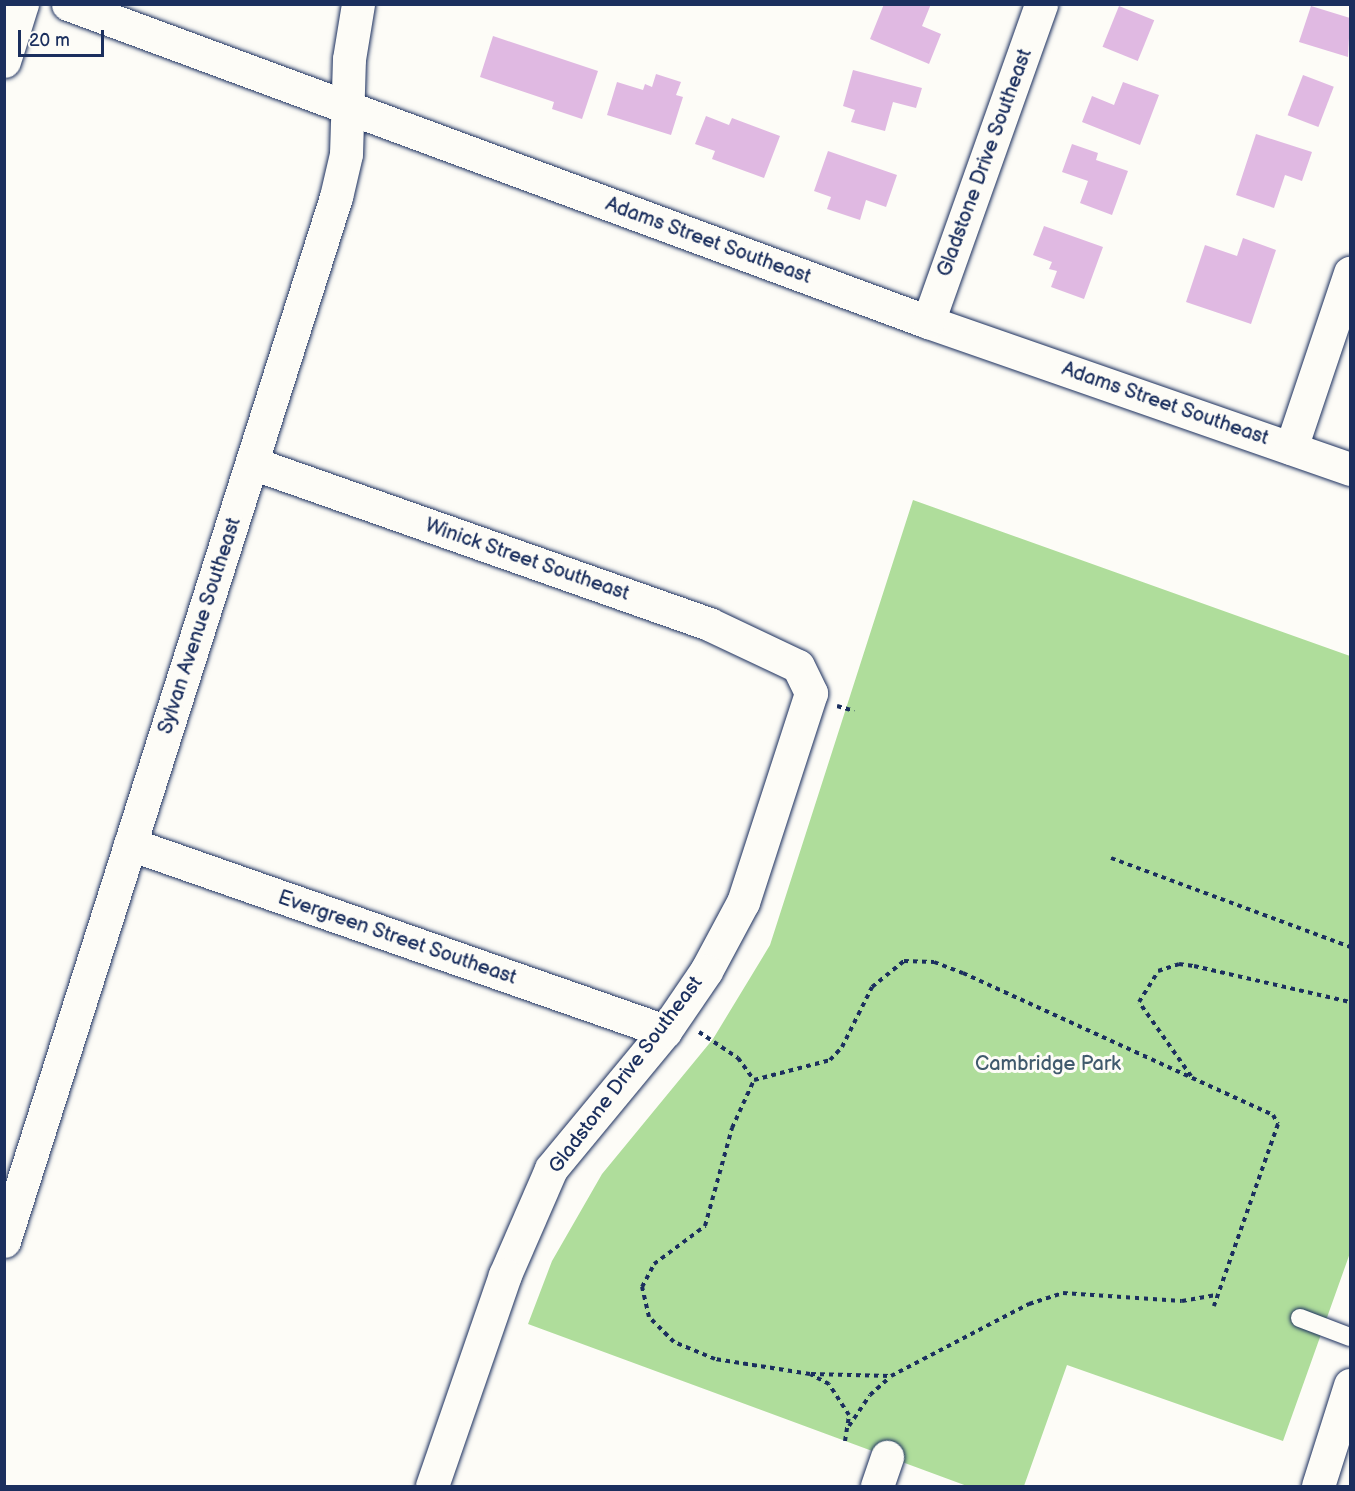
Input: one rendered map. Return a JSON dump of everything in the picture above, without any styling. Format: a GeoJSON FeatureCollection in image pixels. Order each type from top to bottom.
{"type":"FeatureCollection","features":[{"type":"Feature","properties":{"kind":"street"},"geometry":{"type":"LineString","coordinates":[[4,62],[22,4]]}},
{"type":"Feature","properties":{"kind":"street","name":"Adams Street Southeast"},"geometry":{"type":"LineString","coordinates":[[68,4],[928,322],[1350,470]]}},
{"type":"Feature","properties":{"kind":"street","name":"Sylvan Avenue Southeast"},"geometry":{"type":"LineString","coordinates":[[4,1241],[336,197],[351,110],[349,58],[358,4]]}},
{"type":"Feature","properties":{"kind":"street","name":"Gladstone Drive Southeast"},"geometry":{"type":"LineString","coordinates":[[928,322],[1041,4]]}},
{"type":"Feature","properties":{"kind":"street"},"geometry":{"type":"LineString","coordinates":[[1292,448],[1350,273]]}},
{"type":"Feature","properties":{"kind":"street","name":"Winick Street Southeast"},"geometry":{"type":"LineString","coordinates":[[252,463],[709,624],[798,666]]}},
{"type":"Feature","properties":{"kind":"street","name":"Gladstone Drive Southeast"},"geometry":{"type":"LineString","coordinates":[[432,1486],[505,1275],[551,1169],[670,1024],[706,970],[747,891],[811,693],[798,666]]}},
{"type":"Feature","properties":{"kind":"street","name":"Evergreen Street Southeast"},"geometry":{"type":"LineString","coordinates":[[129,844],[670,1024]]}},
{"type":"Feature","properties":{"kind":"street"},"geometry":{"type":"LineString","coordinates":[[1318,1486],[1350,1385]]}},
{"type":"Feature","properties":{"kind":"lane"},"geometry":{"type":"LineString","coordinates":[[1300,1318],[1350,1337]]}},
{"type":"Feature","properties":{"kind":"path"},"geometry":{"type":"LineString","coordinates":[[1111,858],[1350,947]]}},
{"type":"Feature","properties":{"kind":"path"},"geometry":{"type":"LineString","coordinates":[[754,1080],[830,1060],[842,1047],[880,977],[898,964],[919,960],[1011,994],[1091,1035],[1262,1106],[1278,1124],[1214,1306]]}},
{"type":"Feature","properties":{"kind":"path"},"geometry":{"type":"LineString","coordinates":[[1192,1077],[1139,1002],[1158,971],[1179,964],[1194,966],[1350,1002]]}},
{"type":"Feature","properties":{"kind":"path"},"geometry":{"type":"LineString","coordinates":[[670,1024],[727,1048],[754,1080]]}},
{"type":"Feature","properties":{"kind":"path"},"geometry":{"type":"LineString","coordinates":[[754,1080],[732,1128],[705,1226],[654,1264],[646,1274],[642,1300],[656,1328],[695,1352],[810,1374],[891,1376]]}},
{"type":"Feature","properties":{"kind":"path"},"geometry":{"type":"LineString","coordinates":[[844,1441],[848,1428],[870,1395],[891,1376],[1043,1297],[1089,1293],[1201,1301],[1218,1295]]}},
{"type":"Feature","properties":{"kind":"path"},"geometry":{"type":"LineString","coordinates":[[810,1374],[829,1384],[843,1404],[848,1428]]}},
{"type":"Feature","properties":{"kind":"green space","name":"Cambridge Park"},"geometry":{"type":"Polygon","coordinates":[[[913,500],[1350,656],[1350,1253],[1283,1441],[1067,1365],[1024,1486],[967,1486],[528,1324],[552,1261],[602,1174],[713,1039],[770,945],[913,500]]]}},
{"type":"Feature","properties":{"kind":"building"},"geometry":{"type":"Polygon","coordinates":[[[884,4],[931,4],[922,26],[941,34],[929,64],[870,39],[884,4]]]}},
{"type":"Feature","properties":{"kind":"building"},"geometry":{"type":"Polygon","coordinates":[[[1119,6],[1154,20],[1138,61],[1103,47],[1119,6]]]}},
{"type":"Feature","properties":{"kind":"building"},"geometry":{"type":"Polygon","coordinates":[[[1311,6],[1350,18],[1348,57],[1299,42],[1311,6]]]}},
{"type":"Feature","properties":{"kind":"building"},"geometry":{"type":"Polygon","coordinates":[[[493,36],[598,71],[582,119],[552,109],[554,102],[480,77],[493,36]]]}},
{"type":"Feature","properties":{"kind":"building"},"geometry":{"type":"Polygon","coordinates":[[[853,70],[922,88],[916,108],[893,102],[885,131],[851,122],[855,110],[843,106],[853,70]]]}},
{"type":"Feature","properties":{"kind":"building"},"geometry":{"type":"Polygon","coordinates":[[[656,74],[681,82],[676,95],[683,97],[671,135],[607,115],[617,82],[643,90],[645,84],[652,87],[656,74]]]}},
{"type":"Feature","properties":{"kind":"building"},"geometry":{"type":"Polygon","coordinates":[[[1303,75],[1334,87],[1318,127],[1288,115],[1303,75]]]}},
{"type":"Feature","properties":{"kind":"building"},"geometry":{"type":"Polygon","coordinates":[[[1123,82],[1159,95],[1140,145],[1082,122],[1092,96],[1114,105],[1123,82]]]}},
{"type":"Feature","properties":{"kind":"building"},"geometry":{"type":"Polygon","coordinates":[[[706,116],[729,125],[732,118],[780,136],[764,178],[712,159],[715,151],[695,144],[706,116]]]}},
{"type":"Feature","properties":{"kind":"building"},"geometry":{"type":"Polygon","coordinates":[[[1256,134],[1312,152],[1302,181],[1285,175],[1274,208],[1236,195],[1256,134]]]}},
{"type":"Feature","properties":{"kind":"building"},"geometry":{"type":"Polygon","coordinates":[[[1072,144],[1098,153],[1096,160],[1128,171],[1112,215],[1080,203],[1088,181],[1062,172],[1072,144]]]}},
{"type":"Feature","properties":{"kind":"building"},"geometry":{"type":"Polygon","coordinates":[[[828,151],[897,175],[886,207],[866,200],[860,220],[827,209],[831,197],[814,191],[828,151]]]}},
{"type":"Feature","properties":{"kind":"building"},"geometry":{"type":"Polygon","coordinates":[[[1044,226],[1103,247],[1084,299],[1051,287],[1057,271],[1049,269],[1052,262],[1033,255],[1044,226]]]}},
{"type":"Feature","properties":{"kind":"building"},"geometry":{"type":"Polygon","coordinates":[[[1243,238],[1276,250],[1251,324],[1186,302],[1205,245],[1237,256],[1243,238]]]}}]}
